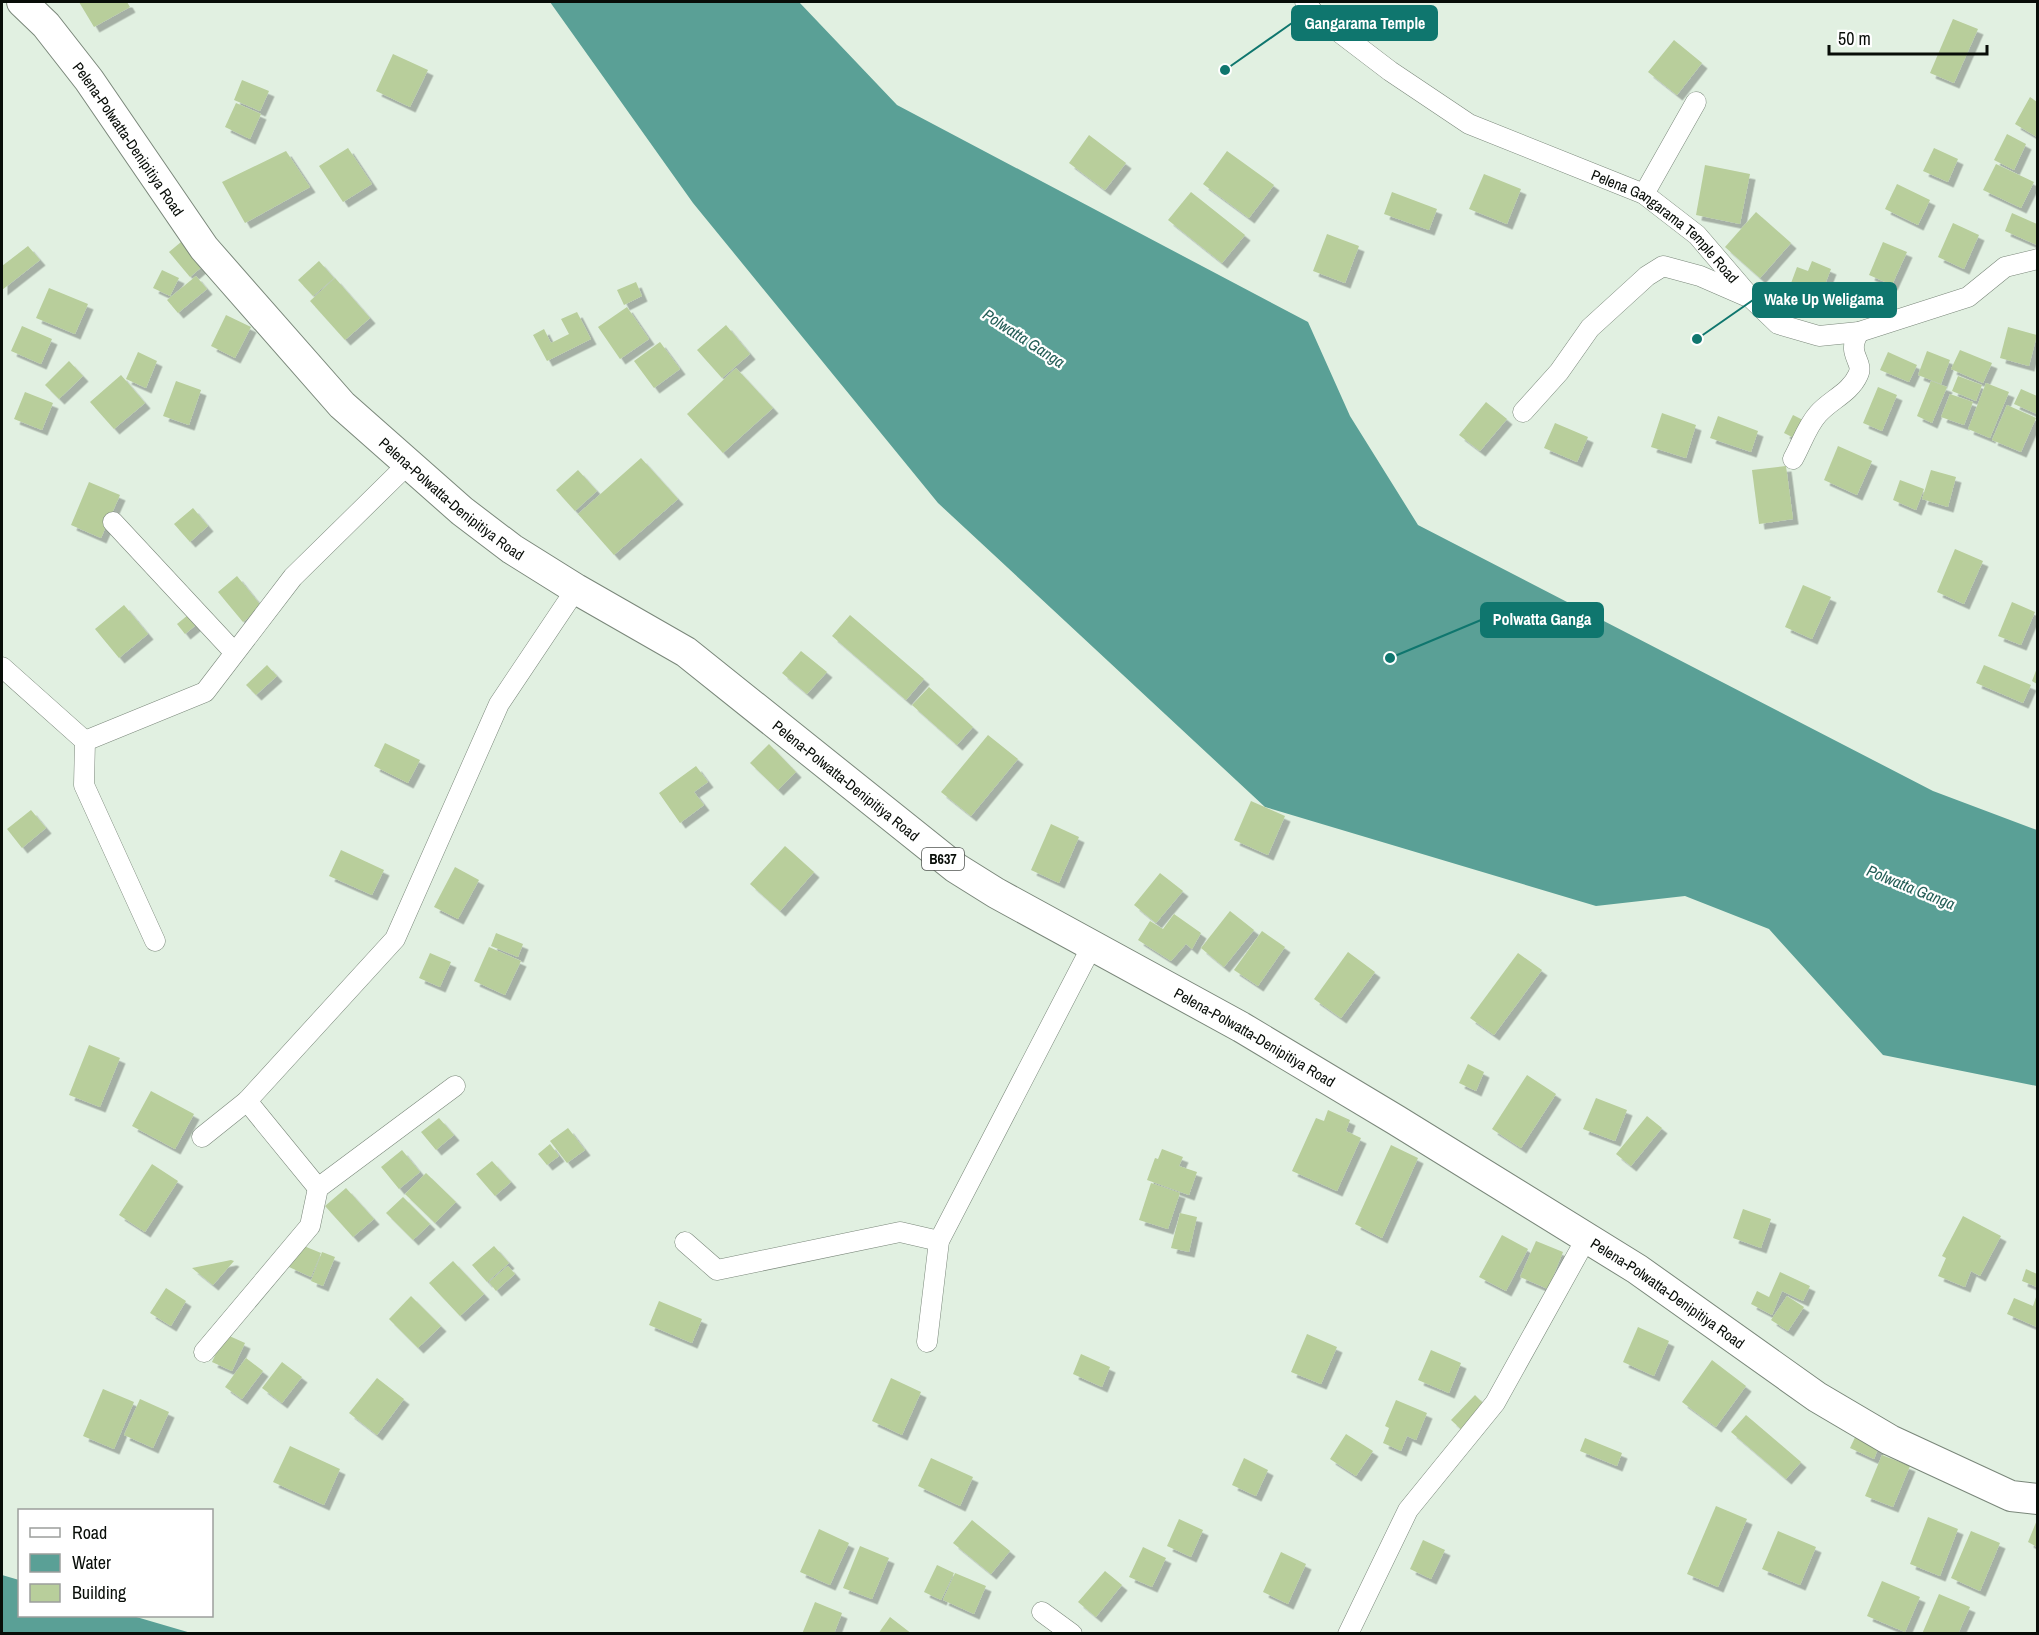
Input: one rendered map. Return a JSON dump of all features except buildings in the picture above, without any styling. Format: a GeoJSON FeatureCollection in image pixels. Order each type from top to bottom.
{"type":"FeatureCollection","features":[{"type":"Feature","properties":{"kind":"main road","name":"Pelena-Polwatta-Denipitiya Road"},"geometry":{"type":"LineString","coordinates":[[22,2],[46,25],[89,80],[204,248],[342,405],[487,530],[576,590],[686,652],[956,868],[996,893],[1093,944],[1260,1038],[1637,1269],[1817,1397],[1890,1440],[2011,1496],[2037,1499]]}},
{"type":"Feature","properties":{"kind":"street","name":"Pelena Gangarama Temple Road"},"geometry":{"type":"LineString","coordinates":[[1305,2],[1314,13],[1390,71],[1469,124],[1644,194],[1697,235],[1751,298],[1778,324],[1819,336],[1859,332],[1968,297],[2004,267],[2037,259]]}},
{"type":"Feature","properties":{"kind":"street"},"geometry":{"type":"LineString","coordinates":[[1644,194],[1696,102]]}},
{"type":"Feature","properties":{"kind":"street"},"geometry":{"type":"LineString","coordinates":[[1523,412],[1559,372],[1590,328],[1647,276],[1664,266],[1700,276],[1751,298]]}},
{"type":"Feature","properties":{"kind":"street"},"geometry":{"type":"LineString","coordinates":[[1793,459],[1818,414],[1852,385],[1859,373],[1860,367],[1853,354],[1853,341],[1859,332]]}},
{"type":"Feature","properties":{"kind":"street"},"geometry":{"type":"LineString","coordinates":[[85,741],[206,692],[234,652],[293,577],[408,464]]}},
{"type":"Feature","properties":{"kind":"street"},"geometry":{"type":"LineString","coordinates":[[113,522],[234,652]]}},
{"type":"Feature","properties":{"kind":"street"},"geometry":{"type":"LineString","coordinates":[[202,1137],[247,1101],[395,939],[499,704],[576,590]]}},
{"type":"Feature","properties":{"kind":"street"},"geometry":{"type":"LineString","coordinates":[[2,667],[85,741],[84,785],[155,941]]}},
{"type":"Feature","properties":{"kind":"street"},"geometry":{"type":"LineString","coordinates":[[927,1341],[939,1241],[1093,944]]}},
{"type":"Feature","properties":{"kind":"street"},"geometry":{"type":"LineString","coordinates":[[204,1352],[310,1226],[318,1188],[455,1086]]}},
{"type":"Feature","properties":{"kind":"street"},"geometry":{"type":"LineString","coordinates":[[247,1101],[318,1188]]}},
{"type":"Feature","properties":{"kind":"street"},"geometry":{"type":"LineString","coordinates":[[685,1242],[717,1270],[900,1232],[939,1241]]}},
{"type":"Feature","properties":{"kind":"street"},"geometry":{"type":"LineString","coordinates":[[1348,1634],[1407,1510],[1495,1403],[1586,1239]]}},
{"type":"Feature","properties":{"kind":"street"},"geometry":{"type":"LineString","coordinates":[[1042,1612],[1072,1634]]}},
{"type":"Feature","properties":{"kind":"water","name":"Polwatta Ganga"},"geometry":{"type":"Polygon","coordinates":[[[550,2],[799,2],[897,105],[1308,322],[1350,416],[1418,525],[1933,791],[2037,830],[2037,1086],[1883,1055],[1769,929],[1685,896],[1596,906],[1265,807],[938,503],[693,203],[550,2]]]}},
{"type":"Feature","properties":{"kind":"water"},"geometry":{"type":"Polygon","coordinates":[[[2,1575],[18,1580],[18,1617],[136,1617],[191,1633],[2,1633],[2,1575]]]}},
{"type":"Feature","properties":{"kind":"place","name":"Gangarama Temple"},"geometry":{"type":"Point","coordinates":[1225,70]}},
{"type":"Feature","properties":{"kind":"place","name":"Wake Up Weligama"},"geometry":{"type":"Point","coordinates":[1697,339]}},
{"type":"Feature","properties":{"kind":"place","name":"Polwatta Ganga"},"geometry":{"type":"Point","coordinates":[1390,658]}}]}
